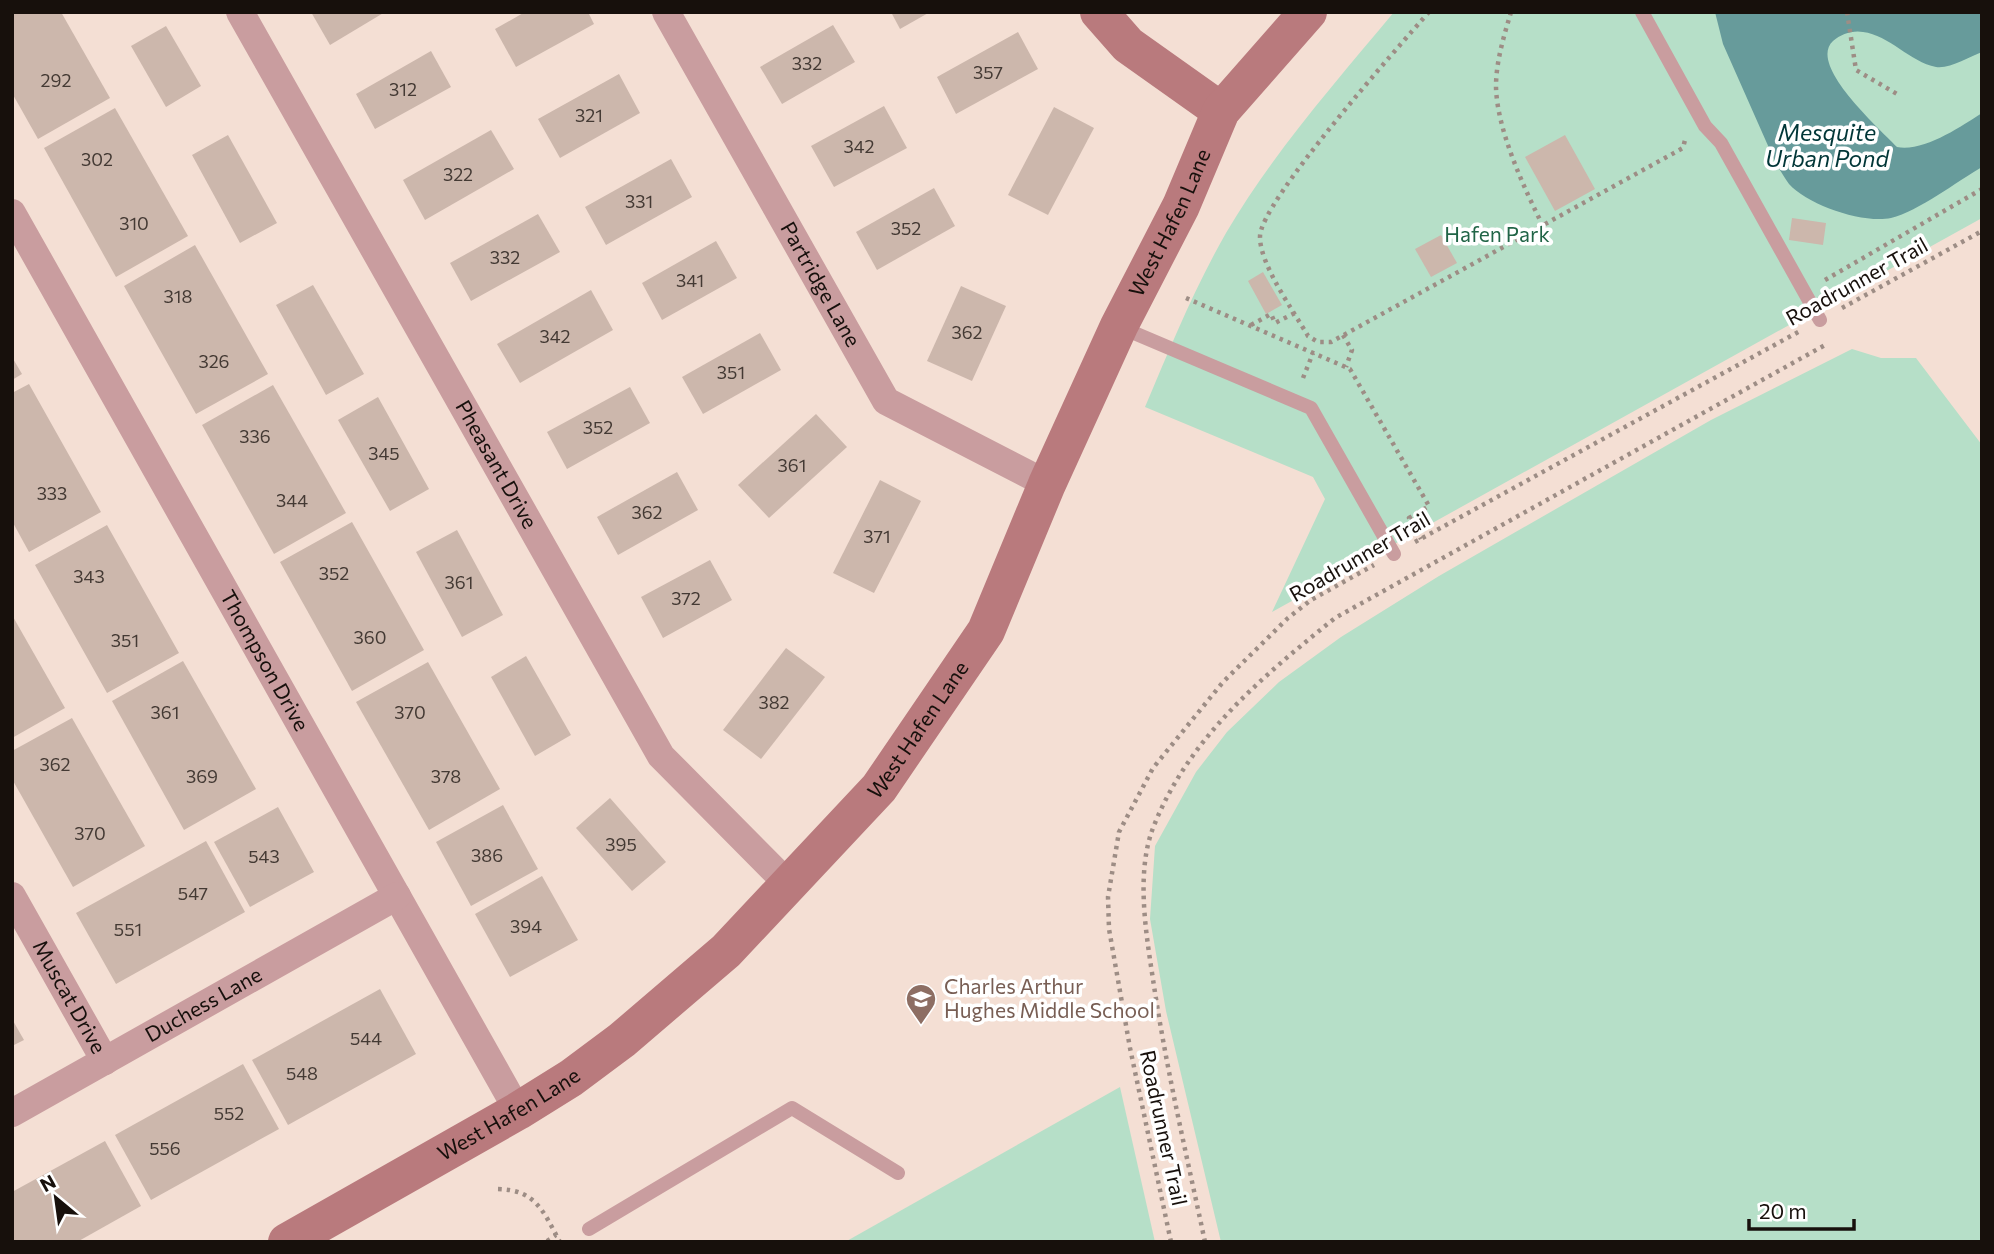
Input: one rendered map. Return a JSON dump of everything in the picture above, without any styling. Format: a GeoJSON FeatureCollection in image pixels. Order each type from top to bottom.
{"type":"FeatureCollection","features":[{"type":"Feature","properties":{"kind":"main road"},"geometry":{"type":"LineString","coordinates":[[1099,12],[1128,45],[1221,111]]}},
{"type":"Feature","properties":{"kind":"main road","name":"West Hafen Lane"},"geometry":{"type":"LineString","coordinates":[[287,1242],[518,1111],[571,1078],[622,1040],[726,951],[790,886],[879,788],[986,631],[1047,484],[1119,326],[1181,206],[1221,111],[1308,12]]}},
{"type":"Feature","properties":{"kind":"street","name":"Pheasant Drive"},"geometry":{"type":"LineString","coordinates":[[240,12],[661,756],[790,886]]}},
{"type":"Feature","properties":{"kind":"street","name":"Partridge Lane"},"geometry":{"type":"LineString","coordinates":[[666,12],[886,401],[1047,484]]}},
{"type":"Feature","properties":{"kind":"street","name":"Thompson Drive"},"geometry":{"type":"LineString","coordinates":[[12,213],[518,1111]]}},
{"type":"Feature","properties":{"kind":"street","name":"Muscat Drive"},"geometry":{"type":"LineString","coordinates":[[12,896],[105,1061]]}},
{"type":"Feature","properties":{"kind":"street","name":"Duchess Lane"},"geometry":{"type":"LineString","coordinates":[[12,1113],[397,896]]}},
{"type":"Feature","properties":{"kind":"lane"},"geometry":{"type":"LineString","coordinates":[[1642,12],[1706,126],[1721,143],[1820,320]]}},
{"type":"Feature","properties":{"kind":"lane"},"geometry":{"type":"LineString","coordinates":[[1119,326],[1311,408],[1394,554]]}},
{"type":"Feature","properties":{"kind":"lane"},"geometry":{"type":"LineString","coordinates":[[589,1229],[792,1108],[898,1173]]}},
{"type":"Feature","properties":{"kind":"path"},"geometry":{"type":"LineString","coordinates":[[1429,12],[1298,169],[1260,232],[1261,251],[1308,337],[1318,342],[1331,342],[1683,148],[1687,131]]}},
{"type":"Feature","properties":{"kind":"path"},"geometry":{"type":"LineString","coordinates":[[1511,12],[1500,50],[1496,88],[1522,184],[1543,226]]}},
{"type":"Feature","properties":{"kind":"path"},"geometry":{"type":"LineString","coordinates":[[1847,12],[1856,70],[1897,94]]}},
{"type":"Feature","properties":{"kind":"path"},"geometry":{"type":"LineString","coordinates":[[1804,292],[1982,189]]}},
{"type":"Feature","properties":{"kind":"path","name":"Roadrunner Trail"},"geometry":{"type":"LineString","coordinates":[[1171,1242],[1130,1048],[1109,929],[1108,898],[1119,832],[1153,768],[1176,737],[1233,673],[1288,618],[1311,600],[1982,231]]}},
{"type":"Feature","properties":{"kind":"path"},"geometry":{"type":"LineString","coordinates":[[1186,298],[1350,369],[1429,506],[1409,517],[1421,539]]}},
{"type":"Feature","properties":{"kind":"path"},"geometry":{"type":"LineString","coordinates":[[1251,325],[1270,314],[1275,323],[1295,313]]}},
{"type":"Feature","properties":{"kind":"path"},"geometry":{"type":"LineString","coordinates":[[1205,1242],[1163,1046],[1145,919],[1144,881],[1152,830],[1190,757],[1232,708],[1280,662],[1335,618],[1831,341],[1820,320]]}},
{"type":"Feature","properties":{"kind":"path"},"geometry":{"type":"LineString","coordinates":[[1343,335],[1352,350],[1346,367]]}},
{"type":"Feature","properties":{"kind":"path"},"geometry":{"type":"LineString","coordinates":[[498,1189],[516,1190],[529,1196],[560,1242]]}},
{"type":"Feature","properties":{"kind":"path"},"geometry":{"type":"LineString","coordinates":[[547,1241],[556,1235]]}},
{"type":"Feature","properties":{"kind":"green space","name":"Hafen Park"},"geometry":{"type":"Polygon","coordinates":[[[1394,12],[1982,12],[1982,218],[1272,612],[1325,499],[1313,477],[1145,407],[1203,276],[1244,203],[1305,119],[1394,12]]]}},
{"type":"Feature","properties":{"kind":"green space"},"geometry":{"type":"Polygon","coordinates":[[[1852,349],[1881,358],[1916,358],[1982,445],[1982,1242],[1221,1242],[1166,1011],[1150,919],[1155,846],[1196,772],[1227,732],[1279,682],[1341,637],[1439,576],[1711,420],[1852,349]]]}},
{"type":"Feature","properties":{"kind":"green space"},"geometry":{"type":"Polygon","coordinates":[[[1120,1087],[1155,1242],[845,1242],[1120,1087]]]}},
{"type":"Feature","properties":{"kind":"water","name":"Mesquite Urban Pond"},"geometry":{"type":"Polygon","coordinates":[[[1715,12],[1982,12],[1982,52],[1947,66],[1926,64],[1882,38],[1859,32],[1847,33],[1836,39],[1828,52],[1837,80],[1862,112],[1897,147],[1908,148],[1930,142],[1982,113],[1982,167],[1925,203],[1891,218],[1851,215],[1809,199],[1789,184],[1777,166],[1723,44],[1715,12]]]}},
{"type":"Feature","properties":{"kind":"building"},"geometry":{"type":"Polygon","coordinates":[[[12,12],[61,12],[110,98],[38,139],[12,93],[12,12]]]}},
{"type":"Feature","properties":{"kind":"building"},"geometry":{"type":"Polygon","coordinates":[[[311,12],[385,12],[330,45],[311,12]]]}},
{"type":"Feature","properties":{"kind":"building"},"geometry":{"type":"Polygon","coordinates":[[[525,12],[588,12],[594,24],[516,67],[495,29],[525,12]]]}},
{"type":"Feature","properties":{"kind":"building"},"geometry":{"type":"Polygon","coordinates":[[[891,12],[930,12],[900,29],[891,12]]]}},
{"type":"Feature","properties":{"kind":"building"},"geometry":{"type":"Polygon","coordinates":[[[833,25],[855,62],[782,104],[760,67],[833,25]]]}},
{"type":"Feature","properties":{"kind":"building"},"geometry":{"type":"Polygon","coordinates":[[[166,26],[201,86],[166,107],[131,46],[166,26]]]}},
{"type":"Feature","properties":{"kind":"building"},"geometry":{"type":"Polygon","coordinates":[[[1018,32],[1038,69],[956,114],[937,77],[1018,32]]]}},
{"type":"Feature","properties":{"kind":"building"},"geometry":{"type":"Polygon","coordinates":[[[431,51],[451,87],[375,129],[356,94],[431,51]]]}},
{"type":"Feature","properties":{"kind":"building"},"geometry":{"type":"Polygon","coordinates":[[[619,74],[640,113],[560,158],[538,119],[619,74]]]}},
{"type":"Feature","properties":{"kind":"building"},"geometry":{"type":"Polygon","coordinates":[[[884,106],[907,148],[834,187],[811,146],[884,106]]]}},
{"type":"Feature","properties":{"kind":"building"},"geometry":{"type":"Polygon","coordinates":[[[1054,107],[1094,128],[1048,215],[1008,195],[1054,107]]]}},
{"type":"Feature","properties":{"kind":"building"},"geometry":{"type":"Polygon","coordinates":[[[115,108],[188,236],[116,277],[44,148],[115,108]]]}},
{"type":"Feature","properties":{"kind":"building"},"geometry":{"type":"Polygon","coordinates":[[[491,130],[514,169],[425,220],[403,180],[491,130]]]}},
{"type":"Feature","properties":{"kind":"building"},"geometry":{"type":"Polygon","coordinates":[[[228,135],[277,223],[240,243],[192,155],[228,135]]]}},
{"type":"Feature","properties":{"kind":"building"},"geometry":{"type":"Polygon","coordinates":[[[1565,135],[1595,189],[1555,211],[1525,157],[1565,135]]]}},
{"type":"Feature","properties":{"kind":"building"},"geometry":{"type":"Polygon","coordinates":[[[671,159],[692,197],[606,245],[585,207],[671,159]]]}},
{"type":"Feature","properties":{"kind":"building"},"geometry":{"type":"Polygon","coordinates":[[[934,188],[955,226],[877,270],[856,232],[934,188]]]}},
{"type":"Feature","properties":{"kind":"building"},"geometry":{"type":"Polygon","coordinates":[[[538,214],[560,252],[471,301],[450,263],[538,214]]]}},
{"type":"Feature","properties":{"kind":"building"},"geometry":{"type":"Polygon","coordinates":[[[1792,218],[1826,223],[1823,245],[1789,240],[1792,218]]]}},
{"type":"Feature","properties":{"kind":"building"},"geometry":{"type":"Polygon","coordinates":[[[1441,235],[1457,263],[1431,277],[1415,249],[1441,235]]]}},
{"type":"Feature","properties":{"kind":"building"},"geometry":{"type":"Polygon","coordinates":[[[716,241],[737,278],[662,320],[642,283],[716,241]]]}},
{"type":"Feature","properties":{"kind":"building"},"geometry":{"type":"Polygon","coordinates":[[[195,245],[268,374],[196,414],[124,286],[195,245]]]}},
{"type":"Feature","properties":{"kind":"building"},"geometry":{"type":"Polygon","coordinates":[[[1263,272],[1282,305],[1266,314],[1248,281],[1263,272]]]}},
{"type":"Feature","properties":{"kind":"building"},"geometry":{"type":"Polygon","coordinates":[[[313,285],[364,374],[326,395],[276,305],[313,285]]]}},
{"type":"Feature","properties":{"kind":"building"},"geometry":{"type":"Polygon","coordinates":[[[961,286],[1006,306],[972,381],[927,361],[961,286]]]}},
{"type":"Feature","properties":{"kind":"building"},"geometry":{"type":"Polygon","coordinates":[[[591,290],[613,330],[520,383],[497,344],[591,290]]]}},
{"type":"Feature","properties":{"kind":"building"},"geometry":{"type":"Polygon","coordinates":[[[760,333],[781,370],[703,414],[682,377],[760,333]]]}},
{"type":"Feature","properties":{"kind":"building"},"geometry":{"type":"Polygon","coordinates":[[[12,357],[22,374],[12,380],[12,357]]]}},
{"type":"Feature","properties":{"kind":"building"},"geometry":{"type":"Polygon","coordinates":[[[29,384],[101,512],[29,552],[12,521],[12,393],[29,384]]]}},
{"type":"Feature","properties":{"kind":"building"},"geometry":{"type":"Polygon","coordinates":[[[273,385],[346,513],[274,554],[202,425],[273,385]]]}},
{"type":"Feature","properties":{"kind":"building"},"geometry":{"type":"Polygon","coordinates":[[[630,387],[650,423],[567,469],[547,432],[630,387]]]}},
{"type":"Feature","properties":{"kind":"building"},"geometry":{"type":"Polygon","coordinates":[[[378,397],[429,489],[390,511],[338,420],[378,397]]]}},
{"type":"Feature","properties":{"kind":"building"},"geometry":{"type":"Polygon","coordinates":[[[816,414],[847,447],[769,518],[738,485],[816,414]]]}},
{"type":"Feature","properties":{"kind":"building"},"geometry":{"type":"Polygon","coordinates":[[[677,472],[698,510],[618,555],[597,517],[677,472]]]}},
{"type":"Feature","properties":{"kind":"building"},"geometry":{"type":"Polygon","coordinates":[[[880,480],[921,501],[874,593],[833,573],[880,480]]]}},
{"type":"Feature","properties":{"kind":"building"},"geometry":{"type":"Polygon","coordinates":[[[352,522],[424,650],[352,691],[280,562],[352,522]]]}},
{"type":"Feature","properties":{"kind":"building"},"geometry":{"type":"Polygon","coordinates":[[[107,525],[179,653],[107,693],[35,565],[107,525]]]}},
{"type":"Feature","properties":{"kind":"building"},"geometry":{"type":"Polygon","coordinates":[[[457,530],[503,615],[462,637],[416,552],[457,530]]]}},
{"type":"Feature","properties":{"kind":"building"},"geometry":{"type":"Polygon","coordinates":[[[710,560],[732,600],[663,638],[641,597],[710,560]]]}},
{"type":"Feature","properties":{"kind":"building"},"geometry":{"type":"Polygon","coordinates":[[[12,615],[65,708],[12,738],[12,615]]]}},
{"type":"Feature","properties":{"kind":"building"},"geometry":{"type":"Polygon","coordinates":[[[786,648],[825,677],[761,759],[723,730],[786,648]]]}},
{"type":"Feature","properties":{"kind":"building"},"geometry":{"type":"Polygon","coordinates":[[[526,656],[571,735],[535,756],[491,677],[526,656]]]}},
{"type":"Feature","properties":{"kind":"building"},"geometry":{"type":"Polygon","coordinates":[[[183,661],[256,789],[184,830],[112,701],[183,661]]]}},
{"type":"Feature","properties":{"kind":"building"},"geometry":{"type":"Polygon","coordinates":[[[428,662],[500,789],[429,830],[356,702],[428,662]]]}},
{"type":"Feature","properties":{"kind":"building"},"geometry":{"type":"Polygon","coordinates":[[[72,718],[145,846],[73,887],[12,779],[12,751],[72,718]]]}},
{"type":"Feature","properties":{"kind":"building"},"geometry":{"type":"Polygon","coordinates":[[[610,798],[666,862],[632,891],[576,828],[610,798]]]}},
{"type":"Feature","properties":{"kind":"building"},"geometry":{"type":"Polygon","coordinates":[[[503,805],[538,869],[471,906],[436,842],[503,805]]]}},
{"type":"Feature","properties":{"kind":"building"},"geometry":{"type":"Polygon","coordinates":[[[278,807],[314,872],[250,907],[214,842],[278,807]]]}},
{"type":"Feature","properties":{"kind":"building"},"geometry":{"type":"Polygon","coordinates":[[[206,841],[245,912],[116,984],[76,913],[206,841]]]}},
{"type":"Feature","properties":{"kind":"building"},"geometry":{"type":"Polygon","coordinates":[[[542,876],[578,940],[510,977],[475,914],[542,876]]]}},
{"type":"Feature","properties":{"kind":"building"},"geometry":{"type":"Polygon","coordinates":[[[380,989],[416,1054],[288,1125],[252,1060],[380,989]]]}},
{"type":"Feature","properties":{"kind":"building"},"geometry":{"type":"Polygon","coordinates":[[[12,1019],[24,1040],[12,1046],[12,1019]]]}},
{"type":"Feature","properties":{"kind":"building"},"geometry":{"type":"Polygon","coordinates":[[[243,1064],[279,1129],[151,1200],[115,1135],[243,1064]]]}},
{"type":"Feature","properties":{"kind":"building"},"geometry":{"type":"Polygon","coordinates":[[[105,1141],[141,1206],[77,1242],[12,1242],[12,1192],[105,1141]]]}},
{"type":"Feature","properties":{"kind":"place","name":"Charles Arthur Hughes Middle School"},"geometry":{"type":"Point","coordinates":[921,1026]}}]}
